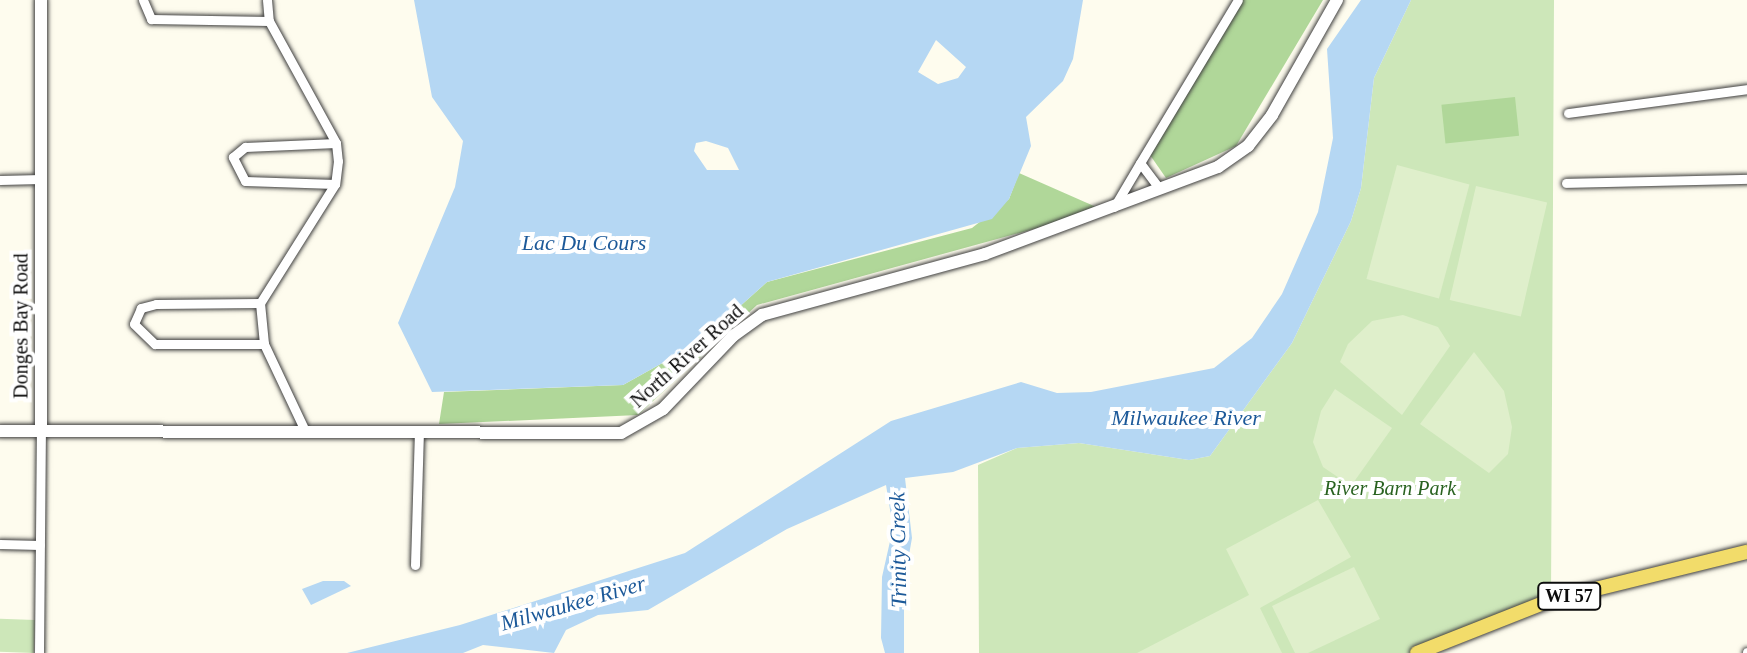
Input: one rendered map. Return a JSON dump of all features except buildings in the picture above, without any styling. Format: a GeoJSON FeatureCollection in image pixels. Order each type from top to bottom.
{"type":"FeatureCollection","features":[{"type":"Feature","properties":{"kind":"main road","name":"WI 57"},"geometry":{"type":"LineString","coordinates":[[1417,653],[1551,600],[1747,552]]}},
{"type":"Feature","properties":{"kind":"street","name":"Donges Bay Road"},"geometry":{"type":"LineString","coordinates":[[39,653],[41,0]]}},
{"type":"Feature","properties":{"kind":"street"},"geometry":{"type":"LineString","coordinates":[[143,0],[151,19],[269,21]]}},
{"type":"Feature","properties":{"kind":"street"},"geometry":{"type":"LineString","coordinates":[[267,0],[269,21],[336,143],[335,184],[260,303],[264,344],[306,433]]}},
{"type":"Feature","properties":{"kind":"street"},"geometry":{"type":"LineString","coordinates":[[1114,207],[1238,0]]}},
{"type":"Feature","properties":{"kind":"street","name":"North River Road"},"geometry":{"type":"LineString","coordinates":[[0,431],[621,433],[663,409],[762,315],[985,254],[1218,167],[1248,146],[1337,0]]}},
{"type":"Feature","properties":{"kind":"street"},"geometry":{"type":"LineString","coordinates":[[1568,113],[1747,89]]}},
{"type":"Feature","properties":{"kind":"street"},"geometry":{"type":"LineString","coordinates":[[335,184],[245,181],[233,157],[245,147],[336,143]]}},
{"type":"Feature","properties":{"kind":"street"},"geometry":{"type":"LineString","coordinates":[[1140,163],[1159,188]]}},
{"type":"Feature","properties":{"kind":"street"},"geometry":{"type":"LineString","coordinates":[[0,180],[41,179]]}},
{"type":"Feature","properties":{"kind":"street"},"geometry":{"type":"LineString","coordinates":[[1566,183],[1747,179]]}},
{"type":"Feature","properties":{"kind":"street"},"geometry":{"type":"LineString","coordinates":[[260,303],[156,304],[141,308],[134,324],[155,344],[264,344]]}},
{"type":"Feature","properties":{"kind":"street"},"geometry":{"type":"LineString","coordinates":[[415,565],[419,433]]}},
{"type":"Feature","properties":{"kind":"street"},"geometry":{"type":"LineString","coordinates":[[0,544],[40,545]]}},
{"type":"Feature","properties":{"kind":"green space"},"geometry":{"type":"Polygon","coordinates":[[[1242,0],[1323,0],[1236,146],[1166,178],[1150,155],[1242,0]]]}},
{"type":"Feature","properties":{"kind":"green space","name":"River Barn Park"},"geometry":{"type":"Polygon","coordinates":[[[1411,0],[1554,0],[1551,600],[1417,653],[979,653],[978,465],[1017,448],[1079,443],[1189,460],[1210,456],[1292,343],[1351,221],[1361,188],[1374,78],[1411,0]]]}},
{"type":"Feature","properties":{"kind":"green space"},"geometry":{"type":"Polygon","coordinates":[[[1515,97],[1519,136],[1445,144],[1441,105],[1515,97]]]}},
{"type":"Feature","properties":{"kind":"green space"},"geometry":{"type":"Polygon","coordinates":[[[1397,165],[1469,184],[1439,298],[1366,279],[1397,165]]]}},
{"type":"Feature","properties":{"kind":"green space"},"geometry":{"type":"Polygon","coordinates":[[[1019,173],[1103,210],[757,305],[638,415],[439,424],[444,392],[623,385],[700,342],[767,282],[972,228],[1009,199],[1019,173]]]}},
{"type":"Feature","properties":{"kind":"green space"},"geometry":{"type":"Polygon","coordinates":[[[1476,186],[1547,202],[1521,316],[1450,300],[1476,186]]]}},
{"type":"Feature","properties":{"kind":"green space"},"geometry":{"type":"Polygon","coordinates":[[[1403,315],[1438,327],[1450,346],[1402,415],[1340,362],[1348,344],[1372,321],[1403,315]]]}},
{"type":"Feature","properties":{"kind":"green space"},"geometry":{"type":"Polygon","coordinates":[[[1474,352],[1504,391],[1512,427],[1508,454],[1489,473],[1420,424],[1474,352]]]}},
{"type":"Feature","properties":{"kind":"green space"},"geometry":{"type":"Polygon","coordinates":[[[1335,389],[1392,428],[1351,486],[1323,467],[1313,442],[1321,411],[1335,389]]]}},
{"type":"Feature","properties":{"kind":"green space"},"geometry":{"type":"Polygon","coordinates":[[[1318,500],[1351,557],[1260,608],[1282,653],[1137,653],[1249,595],[1226,549],[1318,500]]]}},
{"type":"Feature","properties":{"kind":"green space"},"geometry":{"type":"Polygon","coordinates":[[[1354,567],[1380,619],[1308,653],[1295,653],[1272,606],[1354,567]]]}},
{"type":"Feature","properties":{"kind":"green space"},"geometry":{"type":"Polygon","coordinates":[[[0,619],[35,620],[34,653],[0,652],[0,619]]]}},
{"type":"Feature","properties":{"kind":"water","name":"Lac Du Cours"},"geometry":{"type":"Polygon","coordinates":[[[414,0],[1083,0],[1073,59],[1063,81],[1026,117],[1031,146],[1009,199],[992,219],[767,282],[700,342],[623,385],[432,392],[398,323],[455,187],[463,141],[432,97],[414,0]],[[936,40],[918,72],[938,84],[958,78],[966,67],[936,40]],[[706,141],[696,143],[694,151],[707,170],[739,170],[728,148],[706,141]]]}},
{"type":"Feature","properties":{"kind":"water","name":"Milwaukee River"},"geometry":{"type":"Polygon","coordinates":[[[1361,0],[1411,0],[1374,78],[1361,188],[1351,221],[1292,343],[1210,456],[1189,460],[1079,443],[1017,448],[953,472],[905,478],[912,538],[904,583],[904,653],[885,653],[881,638],[882,577],[893,528],[886,485],[787,529],[648,610],[598,615],[566,630],[554,653],[483,645],[463,653],[347,653],[460,625],[685,553],[891,421],[1021,382],[1057,393],[1091,392],[1214,368],[1252,338],[1282,294],[1318,212],[1333,138],[1327,49],[1361,0]]]}},
{"type":"Feature","properties":{"kind":"water"},"geometry":{"type":"Polygon","coordinates":[[[323,581],[344,581],[351,586],[311,605],[302,589],[323,581]]]}},
{"type":"Feature","properties":{"kind":"water label","name":"Trinity Creek"},"geometry":{"type":"Point","coordinates":[898,550]}}]}
